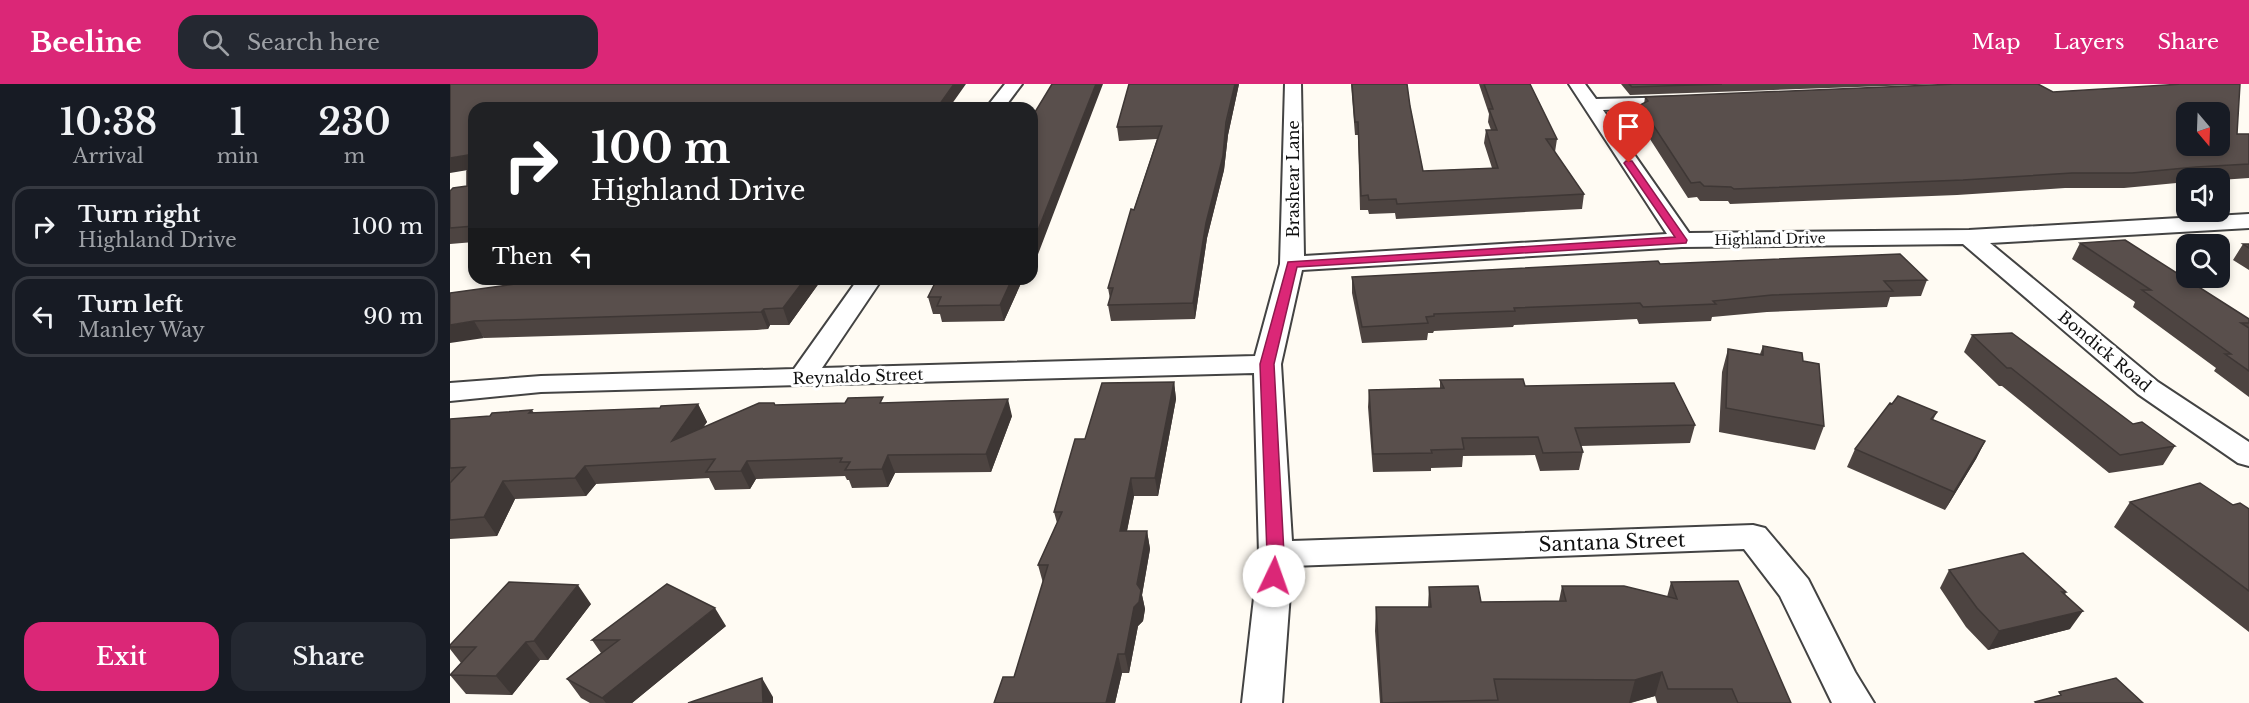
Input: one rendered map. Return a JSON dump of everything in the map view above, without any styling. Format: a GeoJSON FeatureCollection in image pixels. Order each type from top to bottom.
{"type":"FeatureCollection","features":[{"type":"Feature","properties":{"kind":"street"},"geometry":{"type":"LineString","coordinates":[[1000,102],[1014,84]]}},
{"type":"Feature","properties":{"kind":"street","name":"Brashear Lane"},"geometry":{"type":"LineString","coordinates":[[1262,703],[1276,554],[1267,364],[1292,264],[1293,84]]}},
{"type":"Feature","properties":{"kind":"street"},"geometry":{"type":"LineString","coordinates":[[1577,84],[1682,240]]}},
{"type":"Feature","properties":{"kind":"street"},"geometry":{"type":"LineString","coordinates":[[1590,105],[1695,100]]}},
{"type":"Feature","properties":{"kind":"street","name":"Highland Drive"},"geometry":{"type":"LineString","coordinates":[[1292,264],[1682,240],[1969,237],[2249,221]]}},
{"type":"Feature","properties":{"kind":"street","name":"Bondick Road"},"geometry":{"type":"LineString","coordinates":[[1969,237],[2148,388],[2249,456]]}},
{"type":"Feature","properties":{"kind":"street"},"geometry":{"type":"LineString","coordinates":[[802,377],[866,285]]}},
{"type":"Feature","properties":{"kind":"street","name":"Reynaldo Street"},"geometry":{"type":"LineString","coordinates":[[450,392],[541,384],[1267,364]]}},
{"type":"Feature","properties":{"kind":"street","name":"Santana Street"},"geometry":{"type":"LineString","coordinates":[[1276,554],[1753,537],[1795,589],[1841,684],[1854,703]]}},
{"type":"Feature","properties":{"kind":"building"},"geometry":{"type":"Polygon","coordinates":[[[450,84],[954,84],[941,102],[468,102],[468,155],[450,158],[450,84]]]}},
{"type":"Feature","properties":{"kind":"building"},"geometry":{"type":"Polygon","coordinates":[[[1052,84],[1096,84],[1038,230],[1038,107],[1052,84]]]}},
{"type":"Feature","properties":{"kind":"building"},"geometry":{"type":"Polygon","coordinates":[[[1129,84],[1235,84],[1226,122],[1223,156],[1206,223],[1193,303],[1108,305],[1113,288],[1108,288],[1131,209],[1134,210],[1162,126],[1117,127],[1129,84]]]}},
{"type":"Feature","properties":{"kind":"building"},"geometry":{"type":"Polygon","coordinates":[[[1352,84],[1407,84],[1423,171],[1498,168],[1486,130],[1497,130],[1489,109],[1493,109],[1484,84],[1530,84],[1557,139],[1546,139],[1584,194],[1397,204],[1396,199],[1369,200],[1368,195],[1361,196],[1358,122],[1355,122],[1352,84]]]}},
{"type":"Feature","properties":{"kind":"building"},"geometry":{"type":"Polygon","coordinates":[[[1629,84],[1722,84],[1632,87],[1629,84]]]}},
{"type":"Feature","properties":{"kind":"building"},"geometry":{"type":"Polygon","coordinates":[[[1956,84],[2038,84],[2053,92],[2182,84],[2240,84],[2237,134],[2249,134],[2249,164],[2132,173],[2072,173],[1963,180],[1734,189],[1704,186],[1700,182],[1691,183],[1640,105],[1648,101],[1645,97],[1956,84]]]}},
{"type":"Feature","properties":{"kind":"building"},"geometry":{"type":"Polygon","coordinates":[[[467,171],[468,226],[450,228],[450,191],[453,188],[467,186],[467,171]]]}},
{"type":"Feature","properties":{"kind":"building"},"geometry":{"type":"Polygon","coordinates":[[[2125,240],[2176,272],[2176,288],[2200,288],[2249,319],[2249,323],[2241,323],[2249,328],[2249,371],[2225,354],[2231,354],[2142,290],[2151,290],[2080,243],[2125,240]]]}},
{"type":"Feature","properties":{"kind":"building"},"geometry":{"type":"Polygon","coordinates":[[[1900,254],[1927,280],[1884,281],[1893,291],[1772,295],[1713,301],[1716,304],[1643,307],[1640,303],[1514,308],[1515,311],[1434,314],[1434,316],[1426,317],[1428,323],[1362,327],[1352,277],[1658,261],[1660,264],[1900,254]]]}},
{"type":"Feature","properties":{"kind":"building"},"geometry":{"type":"Polygon","coordinates":[[[508,285],[800,285],[783,308],[764,309],[761,312],[474,321],[450,325],[450,293],[508,285]]]}},
{"type":"Feature","properties":{"kind":"building"},"geometry":{"type":"Polygon","coordinates":[[[934,285],[1009,285],[1000,305],[937,306],[941,297],[928,297],[934,285]]]}},
{"type":"Feature","properties":{"kind":"building"},"geometry":{"type":"Polygon","coordinates":[[[2012,333],[2133,424],[2142,422],[2175,446],[2120,455],[2011,368],[2007,368],[1972,335],[2012,333]]]}},
{"type":"Feature","properties":{"kind":"building"},"geometry":{"type":"Polygon","coordinates":[[[1763,346],[1802,353],[1803,361],[1819,364],[1824,426],[1726,408],[1728,349],[1763,355],[1763,346]]]}},
{"type":"Feature","properties":{"kind":"building"},"geometry":{"type":"Polygon","coordinates":[[[1523,379],[1525,386],[1674,383],[1695,425],[1575,428],[1583,452],[1543,453],[1538,437],[1462,438],[1464,449],[1431,450],[1432,453],[1373,454],[1369,390],[1444,388],[1440,380],[1523,379]]]}},
{"type":"Feature","properties":{"kind":"building"},"geometry":{"type":"Polygon","coordinates":[[[1174,382],[1155,478],[1131,478],[1120,531],[1147,531],[1137,584],[1141,590],[1139,602],[1134,607],[1125,654],[1118,654],[1106,703],[994,703],[1003,677],[1014,677],[1048,565],[1038,565],[1062,512],[1054,512],[1075,439],[1085,439],[1102,383],[1174,382]]]}},
{"type":"Feature","properties":{"kind":"building"},"geometry":{"type":"Polygon","coordinates":[[[1898,396],[1937,412],[1931,419],[1985,441],[1954,492],[1855,449],[1890,403],[1892,404],[1898,396]]]}},
{"type":"Feature","properties":{"kind":"building"},"geometry":{"type":"Polygon","coordinates":[[[883,397],[880,403],[1008,399],[986,454],[888,455],[882,469],[845,470],[850,462],[840,462],[842,458],[747,461],[741,471],[706,472],[715,459],[585,466],[575,478],[503,481],[484,517],[450,520],[450,483],[465,467],[450,468],[450,419],[532,410],[529,413],[660,408],[661,406],[698,404],[672,441],[759,403],[774,403],[775,405],[845,403],[848,398],[883,397]]]}},
{"type":"Feature","properties":{"kind":"building"},"geometry":{"type":"Polygon","coordinates":[[[2200,483],[2233,505],[2240,503],[2249,509],[2249,591],[2130,502],[2200,483]]]}},
{"type":"Feature","properties":{"kind":"building"},"geometry":{"type":"Polygon","coordinates":[[[2023,553],[2066,592],[2062,592],[2083,611],[1999,631],[1977,608],[1949,570],[2023,553]]]}},
{"type":"Feature","properties":{"kind":"building"},"geometry":{"type":"Polygon","coordinates":[[[1738,581],[1791,703],[1738,703],[1732,689],[1668,689],[1662,672],[1635,680],[1494,679],[1498,700],[1382,703],[1376,607],[1431,607],[1429,587],[1478,586],[1481,602],[1566,601],[1562,586],[1624,586],[1677,599],[1671,582],[1738,581]]]}},
{"type":"Feature","properties":{"kind":"building"},"geometry":{"type":"Polygon","coordinates":[[[509,582],[578,585],[534,641],[526,642],[496,676],[450,675],[476,647],[450,647],[450,645],[509,582]]]}},
{"type":"Feature","properties":{"kind":"building"},"geometry":{"type":"Polygon","coordinates":[[[667,584],[715,608],[602,698],[567,679],[619,640],[592,640],[667,584]]]}},
{"type":"Feature","properties":{"kind":"building"},"geometry":{"type":"Polygon","coordinates":[[[762,678],[763,703],[688,703],[762,678]]]}},
{"type":"Feature","properties":{"kind":"building"},"geometry":{"type":"Polygon","coordinates":[[[2116,678],[2143,703],[2035,702],[2061,695],[2059,692],[2116,678]]]}},
{"type":"Feature","properties":{"kind":"route"},"geometry":{"type":"LineString","coordinates":[[1274,576],[1276,554],[1267,364],[1292,264],[1682,240],[1629,163]]}}]}
